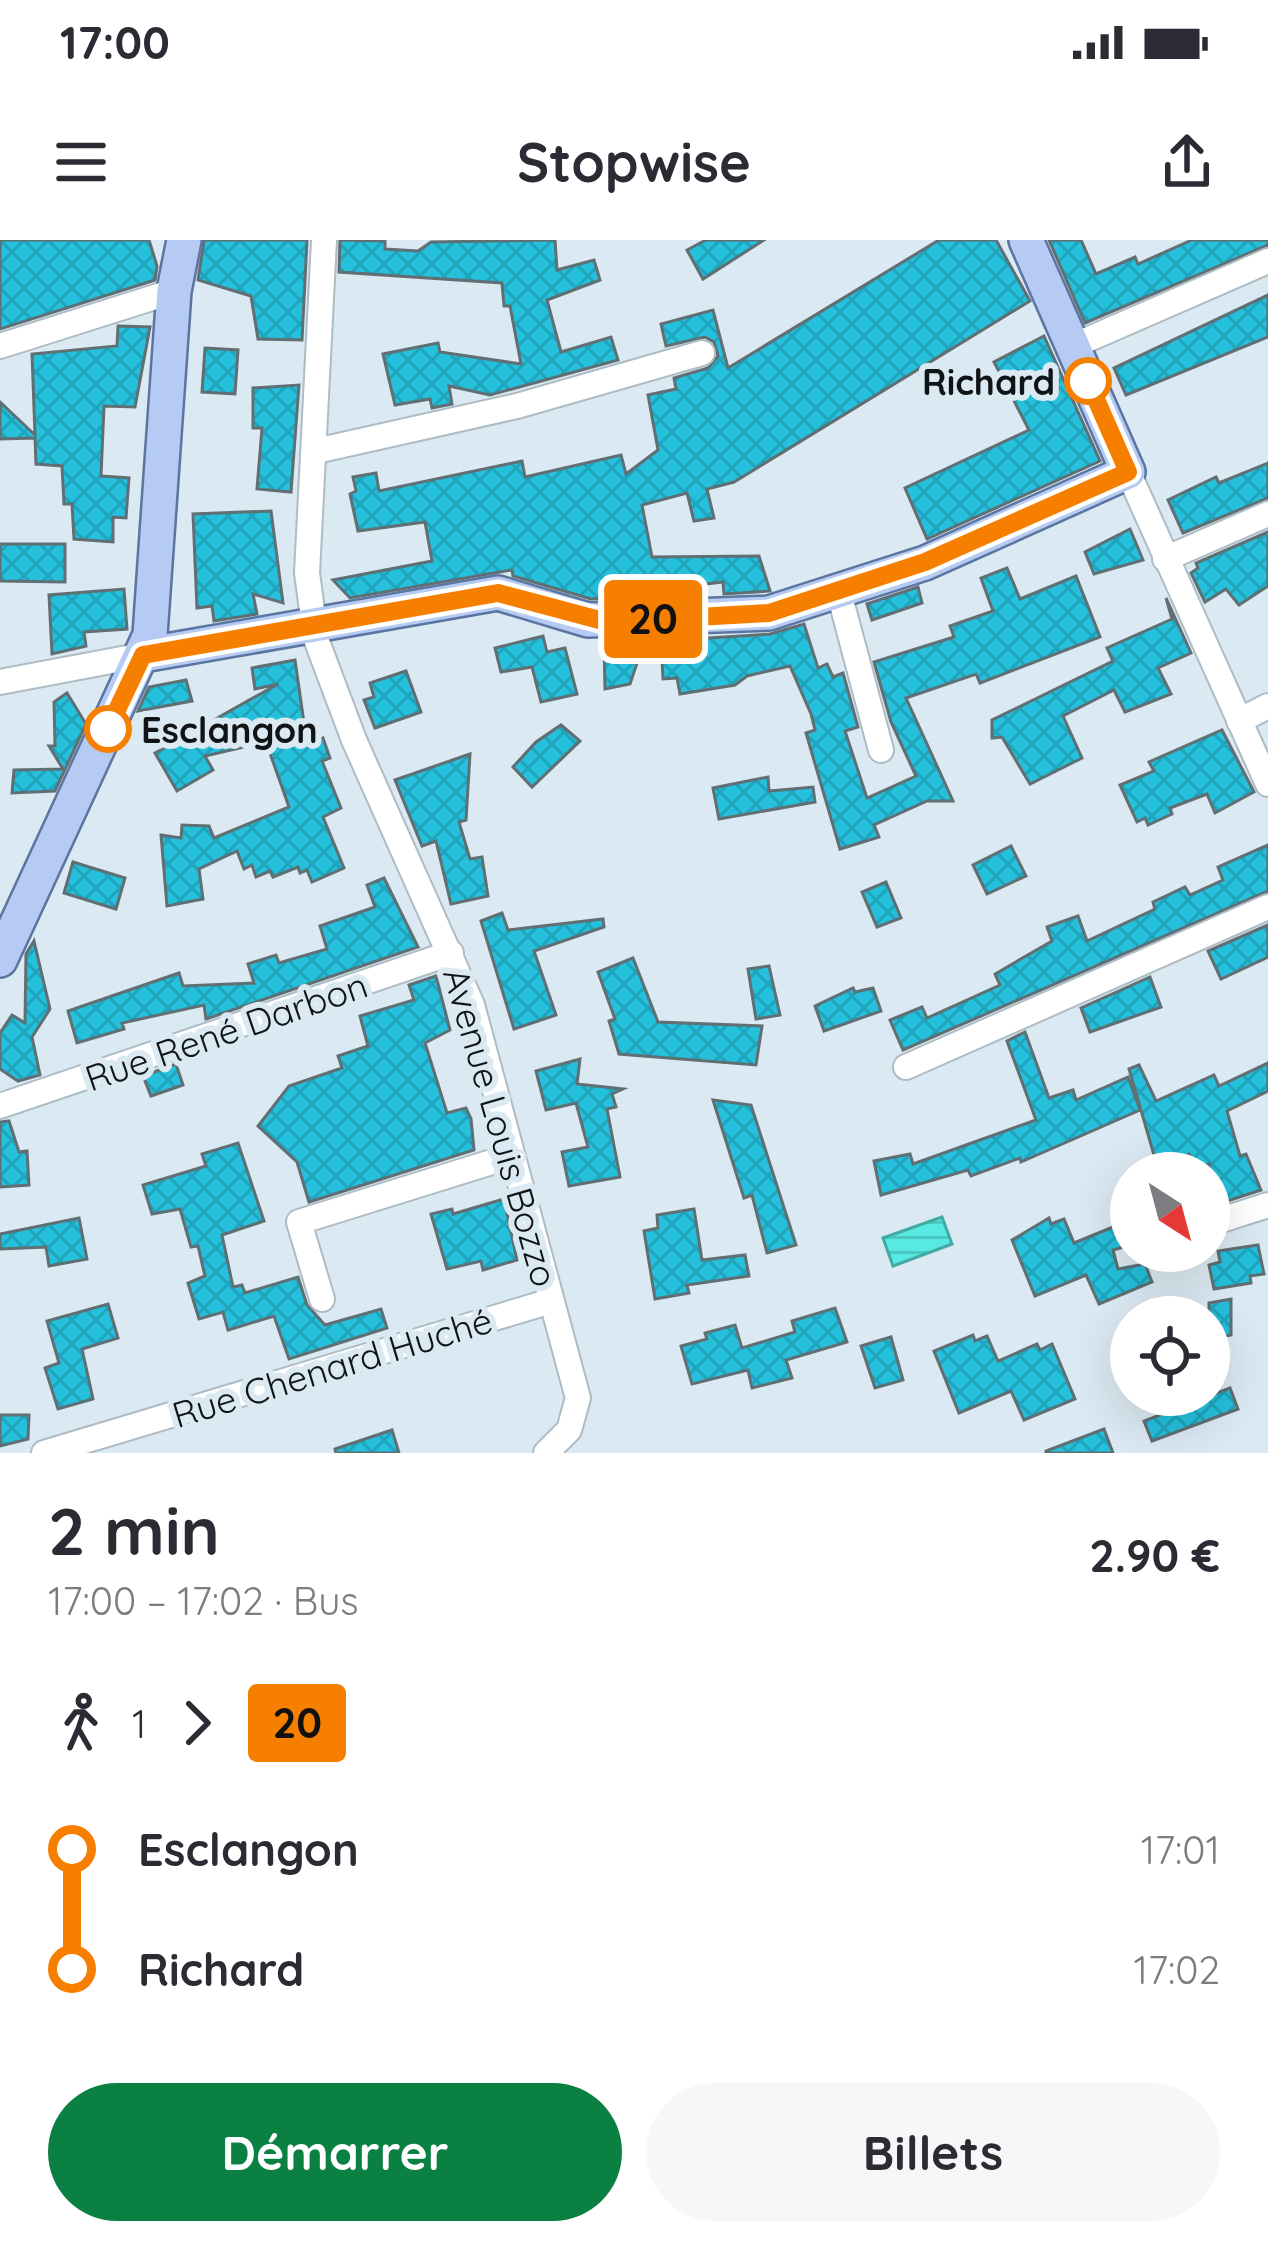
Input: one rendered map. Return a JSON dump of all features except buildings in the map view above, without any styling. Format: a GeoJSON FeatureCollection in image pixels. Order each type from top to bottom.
{"type":"FeatureCollection","features":[{"type":"Feature","properties":{"kind":"main road"},"geometry":{"type":"LineString","coordinates":[[143,655],[498,593],[607,622],[769,613],[925,562],[1128,472],[1026,240]]}},
{"type":"Feature","properties":{"kind":"main road"},"geometry":{"type":"LineString","coordinates":[[0,960],[143,655],[156,608],[180,241]]}},
{"type":"Feature","properties":{"kind":"street","name":"Avenue Louis Bozzo"},"geometry":{"type":"LineString","coordinates":[[324,240],[307,573],[314,622],[354,740],[472,1005],[578,1398],[568,1430],[546,1453]]}},
{"type":"Feature","properties":{"kind":"street"},"geometry":{"type":"LineString","coordinates":[[1073,346],[1268,260]]}},
{"type":"Feature","properties":{"kind":"street"},"geometry":{"type":"LineString","coordinates":[[0,346],[175,291]]}},
{"type":"Feature","properties":{"kind":"street"},"geometry":{"type":"LineString","coordinates":[[316,451],[517,406],[702,353]]}},
{"type":"Feature","properties":{"kind":"street"},"geometry":{"type":"LineString","coordinates":[[1128,472],[1268,784]]}},
{"type":"Feature","properties":{"kind":"street"},"geometry":{"type":"LineString","coordinates":[[1165,559],[1268,514]]}},
{"type":"Feature","properties":{"kind":"street"},"geometry":{"type":"LineString","coordinates":[[839,593],[881,750]]}},
{"type":"Feature","properties":{"kind":"street"},"geometry":{"type":"LineString","coordinates":[[0,682],[143,655]]}},
{"type":"Feature","properties":{"kind":"street"},"geometry":{"type":"LineString","coordinates":[[1239,721],[1268,706]]}},
{"type":"Feature","properties":{"kind":"street"},"geometry":{"type":"LineString","coordinates":[[906,1067],[1268,907]]}},
{"type":"Feature","properties":{"kind":"street","name":"Rue René Darbon"},"geometry":{"type":"LineString","coordinates":[[0,1106],[451,953]]}},
{"type":"Feature","properties":{"kind":"street"},"geometry":{"type":"LineString","coordinates":[[322,1299],[298,1231],[301,1221],[511,1156]]}},
{"type":"Feature","properties":{"kind":"street"},"geometry":{"type":"LineString","coordinates":[[1230,1217],[1268,1205]]}},
{"type":"Feature","properties":{"kind":"street","name":"Rue Chenard Huché"},"geometry":{"type":"LineString","coordinates":[[44,1453],[551,1301]]}},
{"type":"Feature","properties":{"kind":"shaded area"},"geometry":{"type":"Polygon","coordinates":[[[942,1217],[952,1244],[893,1266],[883,1238],[942,1217]]]}},
{"type":"Feature","properties":{"kind":"bus line","name":"20"},"geometry":{"type":"LineString","coordinates":[[108,729],[143,655],[233,637],[498,593],[607,622],[769,613],[882,578],[1128,472],[1088,381]]}},
{"type":"Feature","properties":{"kind":"place","name":"Richard"},"geometry":{"type":"Point","coordinates":[1088,381]}},
{"type":"Feature","properties":{"kind":"place","name":"Esclangon"},"geometry":{"type":"Point","coordinates":[108,729]}}]}
